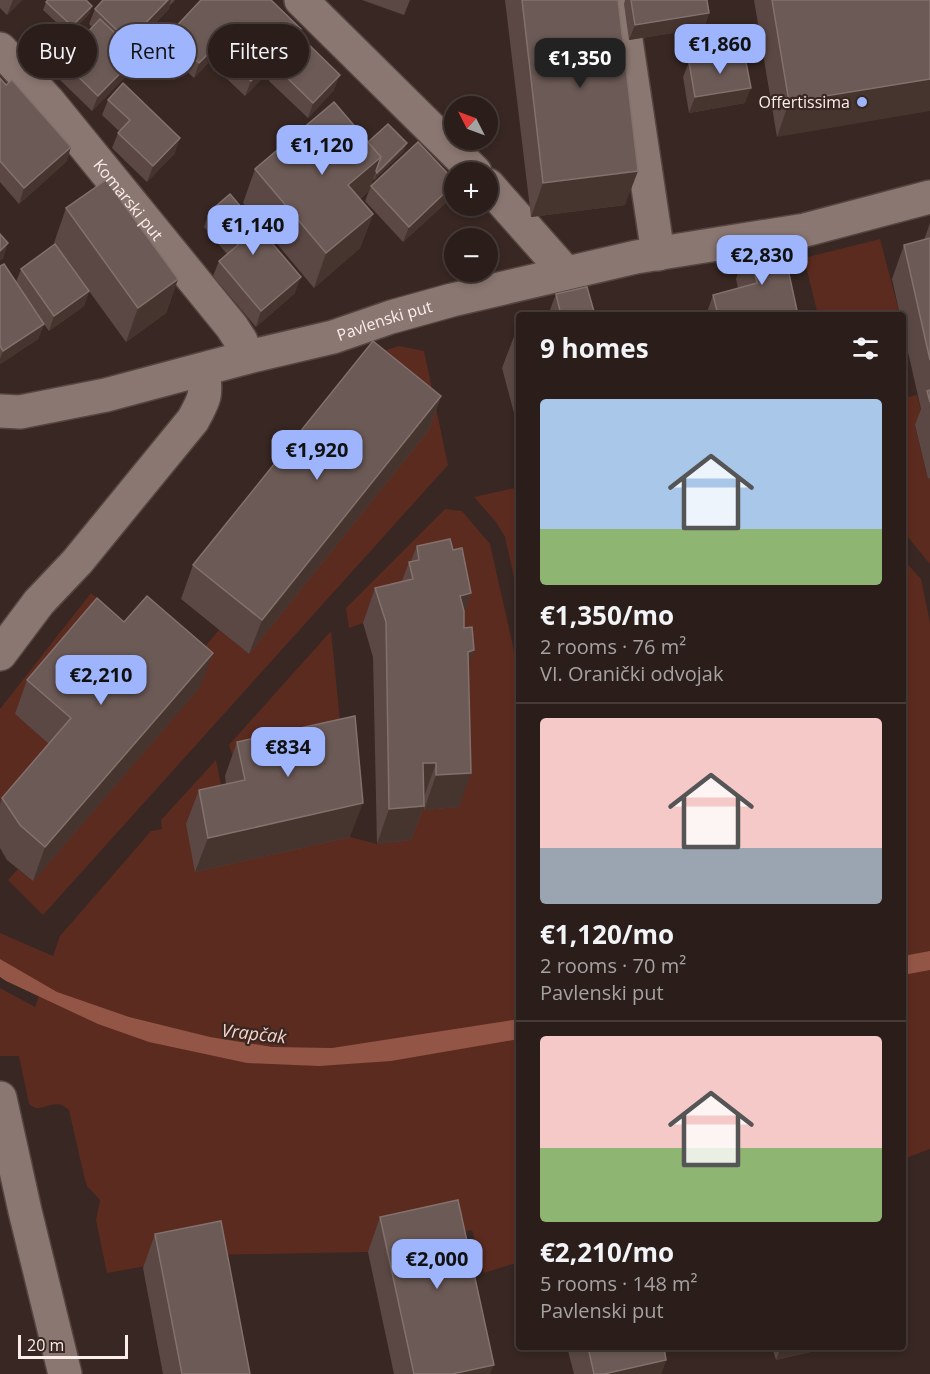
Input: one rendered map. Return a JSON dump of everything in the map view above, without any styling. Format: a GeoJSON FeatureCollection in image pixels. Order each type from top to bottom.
{"type":"FeatureCollection","features":[{"type":"Feature","properties":{"kind":"street"},"geometry":{"type":"LineString","coordinates":[[301,0],[465,162]]}},
{"type":"Feature","properties":{"kind":"street"},"geometry":{"type":"LineString","coordinates":[[620,0],[658,254]]}},
{"type":"Feature","properties":{"kind":"street","name":"Komarski put"},"geometry":{"type":"LineString","coordinates":[[0,49],[48,102],[232,327],[248,357]]}},
{"type":"Feature","properties":{"kind":"street"},"geometry":{"type":"LineString","coordinates":[[498,196],[566,273]]}},
{"type":"Feature","properties":{"kind":"street","name":"Pavlenski put"},"geometry":{"type":"LineString","coordinates":[[0,411],[20,412],[103,396],[333,337],[437,303],[658,254],[805,230],[930,197]]}},
{"type":"Feature","properties":{"kind":"street"},"geometry":{"type":"LineString","coordinates":[[0,654],[39,602],[77,562],[193,420],[203,403],[206,391],[203,370]]}},
{"type":"Feature","properties":{"kind":"street"},"geometry":{"type":"LineString","coordinates":[[0,1098],[8,1170],[24,1211],[65,1374]]}},
{"type":"Feature","properties":{"kind":"shaded area"},"geometry":{"type":"Polygon","coordinates":[[[880,239],[899,312],[817,312],[804,258],[880,239]]]}},
{"type":"Feature","properties":{"kind":"shaded area"},"geometry":{"type":"Polygon","coordinates":[[[399,346],[424,351],[448,465],[43,915],[8,880],[18,869],[33,881],[200,687],[197,656],[219,630],[249,654],[377,353],[399,346]]]}},
{"type":"Feature","properties":{"kind":"shaded area"},"geometry":{"type":"Polygon","coordinates":[[[917,395],[924,423],[915,426],[928,479],[930,478],[930,564],[906,535],[906,397],[917,395]]]}},
{"type":"Feature","properties":{"kind":"shaded area"},"geometry":{"type":"Polygon","coordinates":[[[516,488],[516,586],[505,537],[496,522],[474,497],[516,488]]]}},
{"type":"Feature","properties":{"kind":"shaded area"},"geometry":{"type":"Polygon","coordinates":[[[445,509],[462,511],[490,544],[516,660],[516,1263],[484,1273],[472,1230],[368,1252],[208,1255],[107,1273],[96,1220],[100,1200],[87,1186],[69,1110],[58,1104],[38,1108],[29,1104],[19,1056],[0,1056],[0,988],[35,1007],[43,985],[0,959],[0,933],[53,956],[60,936],[151,831],[162,829],[161,820],[216,760],[227,815],[377,844],[411,839],[411,798],[424,797],[424,810],[459,807],[363,623],[349,628],[346,608],[445,509]]]}},
{"type":"Feature","properties":{"kind":"shaded area"},"geometry":{"type":"Polygon","coordinates":[[[906,562],[921,579],[930,623],[930,1149],[906,1158],[906,562]]]}},
{"type":"Feature","properties":{"kind":"shaded area"},"geometry":{"type":"Polygon","coordinates":[[[91,593],[134,630],[15,714],[59,752],[0,820],[0,709],[91,593]]]}},
{"type":"Feature","properties":{"kind":"shaded area"},"geometry":{"type":"Polygon","coordinates":[[[331,631],[343,750],[238,773],[229,745],[331,631]]]}},
{"type":"Feature","properties":{"kind":"shaded area"},"geometry":{"type":"Polygon","coordinates":[[[930,951],[930,970],[906,974],[906,955],[930,951]]]}},
{"type":"Feature","properties":{"kind":"shaded area"},"geometry":{"type":"Polygon","coordinates":[[[0,959],[57,992],[129,1017],[210,1037],[272,1047],[332,1048],[516,1019],[516,1040],[391,1061],[319,1066],[247,1063],[149,1042],[98,1024],[0,977],[0,959]]]}},
{"type":"Feature","properties":{"kind":"building"},"geometry":{"type":"Polygon","coordinates":[[[48,0],[86,0],[92,6],[74,24],[70,24],[46,2],[48,0]]]}},
{"type":"Feature","properties":{"kind":"building"},"geometry":{"type":"Polygon","coordinates":[[[103,0],[168,0],[145,24],[110,24],[95,9],[103,0]]]}},
{"type":"Feature","properties":{"kind":"building"},"geometry":{"type":"Polygon","coordinates":[[[201,0],[271,0],[296,24],[208,24],[208,54],[199,63],[196,60],[196,24],[178,24],[201,0]]]}},
{"type":"Feature","properties":{"kind":"building"},"geometry":{"type":"Polygon","coordinates":[[[522,0],[618,0],[638,171],[543,183],[522,0]]]}},
{"type":"Feature","properties":{"kind":"building"},"geometry":{"type":"Polygon","coordinates":[[[631,0],[707,0],[709,13],[635,25],[631,0]]]}},
{"type":"Feature","properties":{"kind":"building"},"geometry":{"type":"Polygon","coordinates":[[[772,0],[930,0],[930,79],[789,102],[772,0]]]}},
{"type":"Feature","properties":{"kind":"building"},"geometry":{"type":"Polygon","coordinates":[[[100,19],[109,28],[109,78],[116,78],[98,96],[80,78],[97,78],[95,24],[100,19]]]}},
{"type":"Feature","properties":{"kind":"building"},"geometry":{"type":"Polygon","coordinates":[[[309,45],[340,75],[313,103],[287,78],[309,78],[309,45]]]}},
{"type":"Feature","properties":{"kind":"building"},"geometry":{"type":"Polygon","coordinates":[[[744,52],[751,88],[695,97],[689,62],[744,52]]]}},
{"type":"Feature","properties":{"kind":"building"},"geometry":{"type":"Polygon","coordinates":[[[0,78],[6,85],[12,80],[71,147],[24,188],[0,161],[0,78]]]}},
{"type":"Feature","properties":{"kind":"building"},"geometry":{"type":"Polygon","coordinates":[[[123,83],[180,138],[153,166],[118,133],[130,120],[108,100],[123,83]]]}},
{"type":"Feature","properties":{"kind":"building"},"geometry":{"type":"Polygon","coordinates":[[[334,102],[381,157],[348,185],[373,214],[326,253],[255,169],[334,102]]]}},
{"type":"Feature","properties":{"kind":"building"},"geometry":{"type":"Polygon","coordinates":[[[388,124],[407,143],[377,173],[381,157],[368,142],[388,124]]]}},
{"type":"Feature","properties":{"kind":"building"},"geometry":{"type":"Polygon","coordinates":[[[418,142],[444,169],[444,194],[409,227],[371,186],[418,142]]]}},
{"type":"Feature","properties":{"kind":"building"},"geometry":{"type":"Polygon","coordinates":[[[106,180],[178,279],[138,308],[66,208],[106,180]]]}},
{"type":"Feature","properties":{"kind":"building"},"geometry":{"type":"Polygon","coordinates":[[[230,194],[301,277],[261,311],[219,261],[238,245],[209,212],[230,194]]]}},
{"type":"Feature","properties":{"kind":"building"},"geometry":{"type":"Polygon","coordinates":[[[0,234],[8,243],[0,251],[0,234]]]}},
{"type":"Feature","properties":{"kind":"building"},"geometry":{"type":"Polygon","coordinates":[[[781,237],[797,312],[717,312],[713,295],[757,283],[748,245],[781,237]]]}},
{"type":"Feature","properties":{"kind":"building"},"geometry":{"type":"Polygon","coordinates":[[[930,238],[930,360],[904,245],[930,238]]]}},
{"type":"Feature","properties":{"kind":"building"},"geometry":{"type":"Polygon","coordinates":[[[55,244],[89,291],[54,316],[21,269],[55,244]]]}},
{"type":"Feature","properties":{"kind":"building"},"geometry":{"type":"Polygon","coordinates":[[[4,264],[44,324],[3,351],[0,346],[0,266],[4,264]]]}},
{"type":"Feature","properties":{"kind":"building"},"geometry":{"type":"Polygon","coordinates":[[[587,287],[594,312],[560,312],[556,294],[587,287]]]}},
{"type":"Feature","properties":{"kind":"building"},"geometry":{"type":"Polygon","coordinates":[[[373,341],[441,396],[262,620],[193,565],[373,341]]]}},
{"type":"Feature","properties":{"kind":"building"},"geometry":{"type":"Polygon","coordinates":[[[450,539],[453,550],[462,548],[471,593],[460,596],[464,611],[464,628],[472,627],[474,650],[468,652],[471,773],[436,775],[436,763],[423,763],[424,806],[389,809],[386,622],[375,588],[413,579],[409,562],[419,560],[417,546],[450,539]]]}},
{"type":"Feature","properties":{"kind":"building"},"geometry":{"type":"Polygon","coordinates":[[[147,596],[213,653],[45,847],[20,825],[2,798],[71,718],[27,680],[97,598],[124,622],[147,596]]]}},
{"type":"Feature","properties":{"kind":"building"},"geometry":{"type":"Polygon","coordinates":[[[355,716],[363,803],[208,838],[199,790],[245,780],[237,742],[355,716]]]}},
{"type":"Feature","properties":{"kind":"building"},"geometry":{"type":"Polygon","coordinates":[[[458,1200],[494,1365],[452,1374],[414,1374],[380,1217],[458,1200]]]}},
{"type":"Feature","properties":{"kind":"building"},"geometry":{"type":"Polygon","coordinates":[[[221,1221],[250,1374],[182,1374],[155,1234],[221,1221]]]}},
{"type":"Feature","properties":{"kind":"building"},"geometry":{"type":"Polygon","coordinates":[[[589,1350],[664,1350],[666,1360],[604,1374],[594,1374],[589,1350]]]}},
{"type":"Feature","properties":{"kind":"place","name":"Offertissima"},"geometry":{"type":"Point","coordinates":[862,102]}},
{"type":"Feature","properties":{"kind":"water label","name":"Vrapčak"},"geometry":{"type":"Point","coordinates":[254,1033]}}]}
